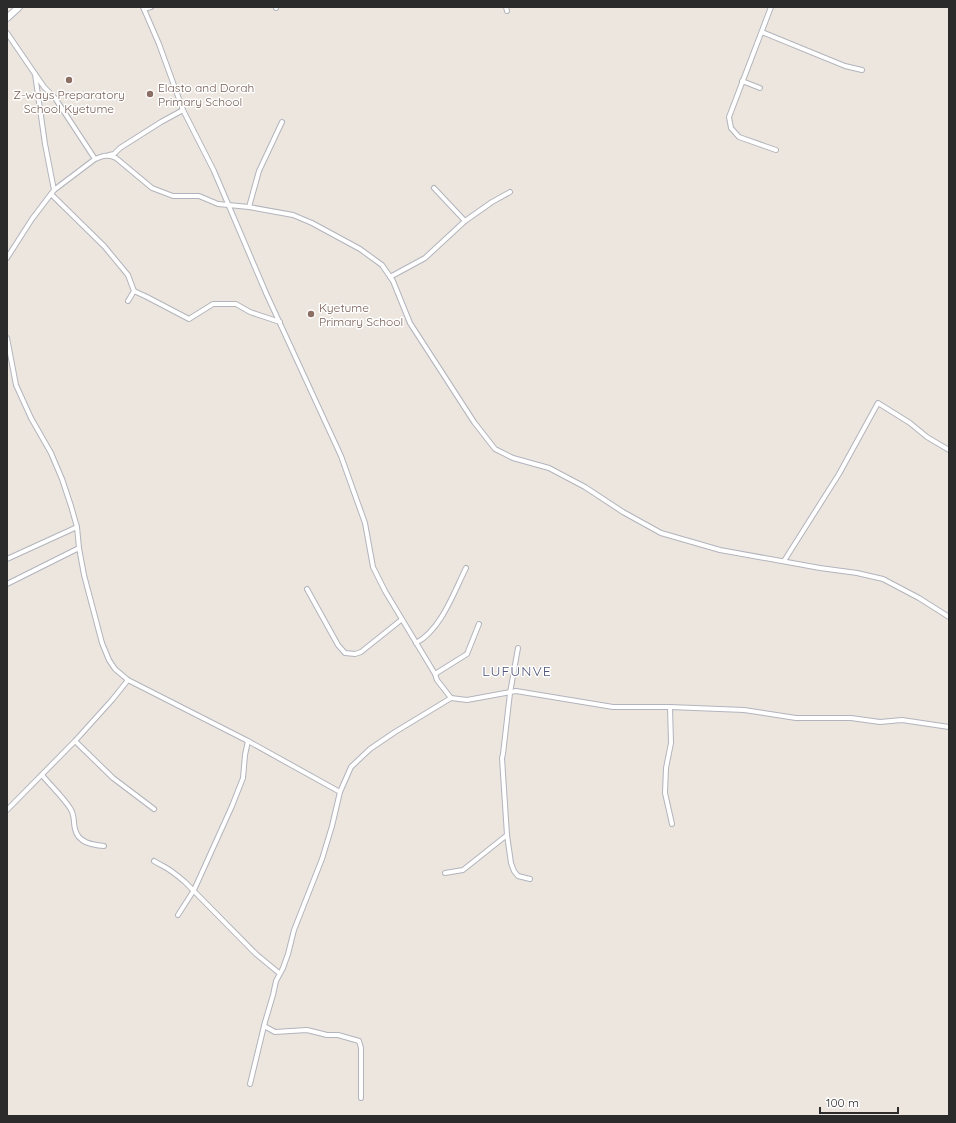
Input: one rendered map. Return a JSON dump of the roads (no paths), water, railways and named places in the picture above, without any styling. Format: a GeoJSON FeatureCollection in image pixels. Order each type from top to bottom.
{"type":"FeatureCollection","features":[{"type":"Feature","properties":{"kind":"main road"},"geometry":{"type":"LineString","coordinates":[[7,18],[19,7]]}},
{"type":"Feature","properties":{"kind":"street"},"geometry":{"type":"LineString","coordinates":[[151,7],[144,8],[160,44],[183,110],[214,171],[263,287],[342,456],[365,523],[373,567],[385,591],[435,674],[437,680],[451,698]]}},
{"type":"Feature","properties":{"kind":"street"},"geometry":{"type":"LineString","coordinates":[[771,7],[729,117],[730,128],[739,137],[776,150]]}},
{"type":"Feature","properties":{"kind":"street"},"geometry":{"type":"LineString","coordinates":[[762,32],[845,66],[862,70]]}},
{"type":"Feature","properties":{"kind":"street"},"geometry":{"type":"LineString","coordinates":[[7,33],[44,87],[55,98],[95,158]]}},
{"type":"Feature","properties":{"kind":"street"},"geometry":{"type":"LineString","coordinates":[[35,74],[52,192],[104,246],[128,275],[134,291],[189,319],[212,304],[236,304],[250,312],[280,322]]}},
{"type":"Feature","properties":{"kind":"street"},"geometry":{"type":"LineString","coordinates":[[742,81],[760,88]]}},
{"type":"Feature","properties":{"kind":"street"},"geometry":{"type":"LineString","coordinates":[[7,258],[32,219],[52,192],[95,158],[114,154],[120,148],[183,110]]}},
{"type":"Feature","properties":{"kind":"street"},"geometry":{"type":"LineString","coordinates":[[249,207],[258,171],[282,122]]}},
{"type":"Feature","properties":{"kind":"street"},"geometry":{"type":"LineString","coordinates":[[105,156],[116,158],[152,188],[173,196],[199,196],[218,204],[249,207],[293,215],[312,223],[360,249],[382,265],[390,277],[410,323],[474,422],[495,449],[513,458],[549,468],[585,487],[623,512],[661,533],[720,550],[857,573],[883,579],[920,598],[948,615]]}},
{"type":"Feature","properties":{"kind":"street"},"geometry":{"type":"LineString","coordinates":[[434,188],[465,221]]}},
{"type":"Feature","properties":{"kind":"street"},"geometry":{"type":"LineString","coordinates":[[390,277],[425,258],[465,221],[492,202],[510,192]]}},
{"type":"Feature","properties":{"kind":"street"},"geometry":{"type":"LineString","coordinates":[[128,301],[134,291]]}},
{"type":"Feature","properties":{"kind":"street"},"geometry":{"type":"LineString","coordinates":[[7,338],[16,385],[31,418],[51,453],[62,479],[77,527],[84,575],[102,643],[112,665],[128,680],[248,742],[340,792]]}},
{"type":"Feature","properties":{"kind":"street"},"geometry":{"type":"LineString","coordinates":[[784,561],[839,474],[878,403],[949,450]]}},
{"type":"Feature","properties":{"kind":"street"},"geometry":{"type":"LineString","coordinates":[[7,559],[77,527]]}},
{"type":"Feature","properties":{"kind":"street"},"geometry":{"type":"LineString","coordinates":[[7,584],[79,548]]}},
{"type":"Feature","properties":{"kind":"street"},"geometry":{"type":"LineString","coordinates":[[416,643],[428,635],[436,625],[466,568]]}},
{"type":"Feature","properties":{"kind":"street"},"geometry":{"type":"LineString","coordinates":[[307,589],[338,645],[345,653],[355,654],[361,652],[402,620]]}},
{"type":"Feature","properties":{"kind":"street"},"geometry":{"type":"LineString","coordinates":[[435,674],[467,654],[479,624]]}},
{"type":"Feature","properties":{"kind":"street"},"geometry":{"type":"LineString","coordinates":[[518,648],[510,692],[502,758],[507,835],[511,862],[514,871],[518,876],[530,878]]}},
{"type":"Feature","properties":{"kind":"street"},"geometry":{"type":"LineString","coordinates":[[7,810],[75,741],[128,680]]}},
{"type":"Feature","properties":{"kind":"street"},"geometry":{"type":"LineString","coordinates":[[250,1084],[276,981],[283,968],[294,930],[322,859],[340,792],[351,767],[370,749],[451,698],[467,700],[516,691],[613,707],[670,707],[744,710],[796,718],[851,718],[880,722],[902,720],[949,727]]}},
{"type":"Feature","properties":{"kind":"street"},"geometry":{"type":"LineString","coordinates":[[670,707],[671,742],[666,768],[665,794],[672,824]]}},
{"type":"Feature","properties":{"kind":"street"},"geometry":{"type":"LineString","coordinates":[[75,741],[113,778],[154,809]]}},
{"type":"Feature","properties":{"kind":"street"},"geometry":{"type":"LineString","coordinates":[[178,915],[194,890],[232,806],[243,778],[248,742]]}},
{"type":"Feature","properties":{"kind":"street"},"geometry":{"type":"LineString","coordinates":[[42,775],[74,814],[75,830],[79,837],[86,843],[104,846]]}},
{"type":"Feature","properties":{"kind":"street"},"geometry":{"type":"LineString","coordinates":[[444,873],[463,870],[507,835]]}},
{"type":"Feature","properties":{"kind":"street"},"geometry":{"type":"LineString","coordinates":[[154,860],[157,864],[162,865],[176,874],[194,890],[256,954],[279,973]]}},
{"type":"Feature","properties":{"kind":"street"},"geometry":{"type":"LineString","coordinates":[[264,1026],[274,1032],[281,1033],[307,1030],[326,1035],[338,1035],[359,1042],[361,1048],[361,1098]]}},
{"type":"Feature","properties":{"kind":"place","name":"Z-ways Preparatory School Kyetume"},"geometry":{"type":"Point","coordinates":[69,80]}},
{"type":"Feature","properties":{"kind":"place","name":"Elasto and Dorah Primary School"},"geometry":{"type":"Point","coordinates":[150,94]}},
{"type":"Feature","properties":{"kind":"place","name":"Kyetume Primary School"},"geometry":{"type":"Point","coordinates":[311,314]}},
{"type":"Feature","properties":{"kind":"district","name":"LUFUNVE"},"geometry":{"type":"Point","coordinates":[517,671]}}]}
